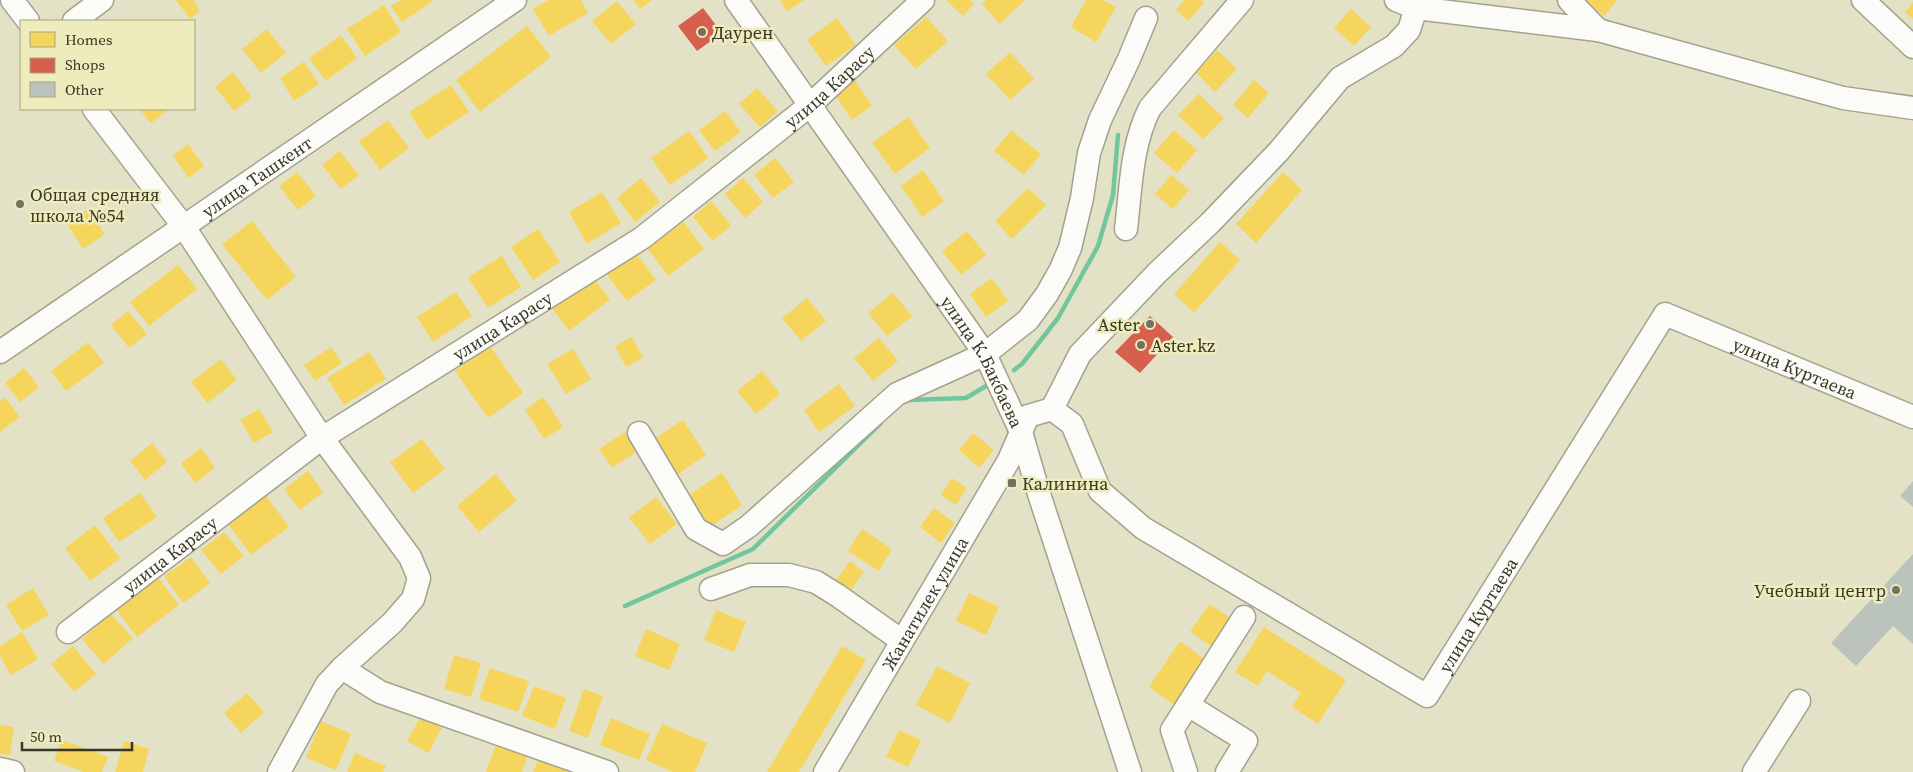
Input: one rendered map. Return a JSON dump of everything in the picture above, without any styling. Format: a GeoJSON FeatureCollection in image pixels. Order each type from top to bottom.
{"type":"FeatureCollection","features":[{"type":"Feature","properties":{"kind":"street"},"geometry":{"type":"LineString","coordinates":[[12,0],[27,20]]}},
{"type":"Feature","properties":{"kind":"street"},"geometry":{"type":"LineString","coordinates":[[75,20],[102,0]]}},
{"type":"Feature","properties":{"kind":"street","name":"улица Ташкент"},"geometry":{"type":"LineString","coordinates":[[0,352],[515,0]]}},
{"type":"Feature","properties":{"kind":"street","name":"улица К.Бакбаева"},"geometry":{"type":"LineString","coordinates":[[736,0],[985,354],[1021,432],[1039,494],[1130,772]]}},
{"type":"Feature","properties":{"kind":"street","name":"улица Карасу"},"geometry":{"type":"LineString","coordinates":[[68,632],[322,438],[642,238],[809,106],[922,0]]}},
{"type":"Feature","properties":{"kind":"street"},"geometry":{"type":"LineString","coordinates":[[1126,229],[1135,152],[1141,127],[1150,108],[1242,0]]}},
{"type":"Feature","properties":{"kind":"street"},"geometry":{"type":"LineString","coordinates":[[1569,0],[1598,30]]}},
{"type":"Feature","properties":{"kind":"street"},"geometry":{"type":"LineString","coordinates":[[1863,0],[1913,47]]}},
{"type":"Feature","properties":{"kind":"street"},"geometry":{"type":"LineString","coordinates":[[1021,432],[1028,416],[1052,409],[1080,354],[1157,273],[1210,224],[1272,159],[1340,78],[1394,46],[1409,30],[1406,4],[1598,30],[1843,98],[1913,108]]}},
{"type":"Feature","properties":{"kind":"street"},"geometry":{"type":"LineString","coordinates":[[639,433],[696,529],[723,544],[749,526],[897,394],[985,354],[1028,320],[1060,272],[1070,248],[1082,198],[1089,153],[1100,120],[1129,60],[1146,18]]}},
{"type":"Feature","properties":{"kind":"street"},"geometry":{"type":"LineString","coordinates":[[95,110],[184,226],[322,438],[410,557],[419,578],[413,599],[392,623],[327,684],[279,772]]}},
{"type":"Feature","properties":{"kind":"street","name":"улица Куртаева"},"geometry":{"type":"LineString","coordinates":[[1052,409],[1072,424],[1100,491],[1143,528],[1427,696],[1665,314],[1913,417]]}},
{"type":"Feature","properties":{"kind":"street","name":"Жанатилек улица"},"geometry":{"type":"LineString","coordinates":[[825,772],[1009,460],[1021,432]]}},
{"type":"Feature","properties":{"kind":"street"},"geometry":{"type":"LineString","coordinates":[[711,590],[750,574],[789,575],[816,582],[902,642]]}},
{"type":"Feature","properties":{"kind":"street"},"geometry":{"type":"LineString","coordinates":[[1186,772],[1172,730],[1244,617]]}},
{"type":"Feature","properties":{"kind":"street"},"geometry":{"type":"LineString","coordinates":[[342,668],[380,692],[607,772]]}},
{"type":"Feature","properties":{"kind":"street"},"geometry":{"type":"LineString","coordinates":[[1754,772],[1799,700]]}},
{"type":"Feature","properties":{"kind":"street"},"geometry":{"type":"LineString","coordinates":[[1188,705],[1246,741],[1227,772]]}},
{"type":"Feature","properties":{"kind":"street"},"geometry":{"type":"LineString","coordinates":[[0,769],[14,772]]}},
{"type":"Feature","properties":{"kind":"building: Homes"},"geometry":{"type":"Polygon","coordinates":[[[176,0],[196,0],[194,2],[200,11],[190,19],[176,0]]]}},
{"type":"Feature","properties":{"kind":"building: Homes"},"geometry":{"type":"Polygon","coordinates":[[[401,0],[434,0],[402,22],[391,6],[401,0]]]}},
{"type":"Feature","properties":{"kind":"building: Homes"},"geometry":{"type":"Polygon","coordinates":[[[548,0],[581,0],[588,13],[549,36],[533,9],[548,0]]]}},
{"type":"Feature","properties":{"kind":"building: Homes"},"geometry":{"type":"Polygon","coordinates":[[[634,0],[652,0],[640,9],[634,0]]]}},
{"type":"Feature","properties":{"kind":"building: Homes"},"geometry":{"type":"Polygon","coordinates":[[[780,0],[804,0],[787,11],[780,0]]]}},
{"type":"Feature","properties":{"kind":"building: Homes"},"geometry":{"type":"Polygon","coordinates":[[[946,0],[970,0],[974,4],[963,16],[946,0]]]}},
{"type":"Feature","properties":{"kind":"building: Homes"},"geometry":{"type":"Polygon","coordinates":[[[986,0],[1025,0],[1000,24],[982,4],[986,0]]]}},
{"type":"Feature","properties":{"kind":"building: Homes"},"geometry":{"type":"Polygon","coordinates":[[[1086,0],[1103,0],[1116,7],[1096,42],[1071,27],[1086,0]]]}},
{"type":"Feature","properties":{"kind":"building: Homes"},"geometry":{"type":"Polygon","coordinates":[[[1184,0],[1201,0],[1204,3],[1188,21],[1176,10],[1184,0]]]}},
{"type":"Feature","properties":{"kind":"building: Homes"},"geometry":{"type":"Polygon","coordinates":[[[1584,0],[1617,0],[1604,16],[1584,0]]]}},
{"type":"Feature","properties":{"kind":"building: Homes"},"geometry":{"type":"Polygon","coordinates":[[[617,1],[636,24],[611,44],[592,21],[617,1]]]}},
{"type":"Feature","properties":{"kind":"building: Homes"},"geometry":{"type":"Polygon","coordinates":[[[1913,2],[1913,19],[1905,12],[1913,2]]]}},
{"type":"Feature","properties":{"kind":"building: Homes"},"geometry":{"type":"Polygon","coordinates":[[[384,5],[401,32],[365,56],[347,29],[384,5]]]}},
{"type":"Feature","properties":{"kind":"building: Homes"},"geometry":{"type":"Polygon","coordinates":[[[1351,9],[1371,27],[1354,46],[1334,28],[1351,9]]]}},
{"type":"Feature","properties":{"kind":"building: Homes"},"geometry":{"type":"Polygon","coordinates":[[[926,17],[948,41],[916,69],[894,45],[926,17]]]}},
{"type":"Feature","properties":{"kind":"building: Homes"},"geometry":{"type":"Polygon","coordinates":[[[837,18],[856,45],[826,66],[807,40],[837,18]]]}},
{"type":"Feature","properties":{"kind":"building: Homes"},"geometry":{"type":"Polygon","coordinates":[[[527,26],[551,57],[480,112],[456,80],[527,26]]]}},
{"type":"Feature","properties":{"kind":"building: Homes"},"geometry":{"type":"Polygon","coordinates":[[[267,29],[286,53],[261,73],[242,49],[267,29]]]}},
{"type":"Feature","properties":{"kind":"building: Homes"},"geometry":{"type":"Polygon","coordinates":[[[341,35],[357,58],[326,81],[309,58],[341,35]]]}},
{"type":"Feature","properties":{"kind":"building: Homes"},"geometry":{"type":"Polygon","coordinates":[[[1217,50],[1237,69],[1215,92],[1196,73],[1217,50]]]}},
{"type":"Feature","properties":{"kind":"building: Homes"},"geometry":{"type":"Polygon","coordinates":[[[1010,52],[1034,79],[1010,100],[986,74],[1010,52]]]}},
{"type":"Feature","properties":{"kind":"building: Homes"},"geometry":{"type":"Polygon","coordinates":[[[304,62],[319,84],[294,101],[280,78],[304,62]]]}},
{"type":"Feature","properties":{"kind":"building: Homes"},"geometry":{"type":"Polygon","coordinates":[[[233,72],[252,97],[234,111],[215,87],[233,72]]]}},
{"type":"Feature","properties":{"kind":"building: Homes"},"geometry":{"type":"Polygon","coordinates":[[[853,77],[872,106],[852,120],[832,91],[853,77]]]}},
{"type":"Feature","properties":{"kind":"building: Homes"},"geometry":{"type":"Polygon","coordinates":[[[1254,80],[1269,93],[1248,118],[1233,105],[1254,80]]]}},
{"type":"Feature","properties":{"kind":"building: Homes"},"geometry":{"type":"Polygon","coordinates":[[[451,85],[469,112],[427,140],[409,112],[451,85]]]}},
{"type":"Feature","properties":{"kind":"building: Homes"},"geometry":{"type":"Polygon","coordinates":[[[757,88],[778,111],[760,127],[739,104],[757,88]]]}},
{"type":"Feature","properties":{"kind":"building: Homes"},"geometry":{"type":"Polygon","coordinates":[[[1199,94],[1224,118],[1203,139],[1178,115],[1199,94]]]}},
{"type":"Feature","properties":{"kind":"building: Homes"},"geometry":{"type":"Polygon","coordinates":[[[140,110],[168,110],[151,123],[140,110]]]}},
{"type":"Feature","properties":{"kind":"building: Homes"},"geometry":{"type":"Polygon","coordinates":[[[725,111],[741,132],[715,151],[699,130],[725,111]]]}},
{"type":"Feature","properties":{"kind":"building: Homes"},"geometry":{"type":"Polygon","coordinates":[[[908,117],[930,148],[895,174],[872,143],[908,117]]]}},
{"type":"Feature","properties":{"kind":"building: Homes"},"geometry":{"type":"Polygon","coordinates":[[[388,120],[409,148],[380,170],[359,141],[388,120]]]}},
{"type":"Feature","properties":{"kind":"building: Homes"},"geometry":{"type":"Polygon","coordinates":[[[1011,130],[1041,154],[1024,175],[994,151],[1011,130]]]}},
{"type":"Feature","properties":{"kind":"building: Homes"},"geometry":{"type":"Polygon","coordinates":[[[1174,130],[1197,150],[1177,173],[1154,153],[1174,130]]]}},
{"type":"Feature","properties":{"kind":"building: Homes"},"geometry":{"type":"Polygon","coordinates":[[[689,131],[708,158],[670,185],[651,158],[689,131]]]}},
{"type":"Feature","properties":{"kind":"building: Homes"},"geometry":{"type":"Polygon","coordinates":[[[188,144],[204,166],[189,178],[173,156],[188,144]]]}},
{"type":"Feature","properties":{"kind":"building: Homes"},"geometry":{"type":"Polygon","coordinates":[[[340,151],[359,175],[341,189],[322,165],[340,151]]]}},
{"type":"Feature","properties":{"kind":"building: Homes"},"geometry":{"type":"Polygon","coordinates":[[[775,158],[794,182],[773,198],[754,175],[775,158]]]}},
{"type":"Feature","properties":{"kind":"building: Homes"},"geometry":{"type":"Polygon","coordinates":[[[923,170],[944,201],[922,217],[901,186],[923,170]]]}},
{"type":"Feature","properties":{"kind":"building: Homes"},"geometry":{"type":"Polygon","coordinates":[[[297,172],[316,196],[298,210],[279,186],[297,172]]]}},
{"type":"Feature","properties":{"kind":"building: Homes"},"geometry":{"type":"Polygon","coordinates":[[[1283,172],[1302,190],[1256,243],[1236,224],[1283,172]]]}},
{"type":"Feature","properties":{"kind":"building: Homes"},"geometry":{"type":"Polygon","coordinates":[[[1171,175],[1189,190],[1173,209],[1155,194],[1171,175]]]}},
{"type":"Feature","properties":{"kind":"building: Homes"},"geometry":{"type":"Polygon","coordinates":[[[641,178],[660,202],[635,222],[617,198],[641,178]]]}},
{"type":"Feature","properties":{"kind":"building: Homes"},"geometry":{"type":"Polygon","coordinates":[[[743,178],[763,202],[745,218],[725,194],[743,178]]]}},
{"type":"Feature","properties":{"kind":"building: Homes"},"geometry":{"type":"Polygon","coordinates":[[[1028,188],[1046,205],[1012,239],[995,221],[1028,188]]]}},
{"type":"Feature","properties":{"kind":"building: Homes"},"geometry":{"type":"Polygon","coordinates":[[[602,192],[621,223],[587,244],[569,212],[602,192]]]}},
{"type":"Feature","properties":{"kind":"building: Homes"},"geometry":{"type":"Polygon","coordinates":[[[711,201],[731,225],[713,241],[693,217],[711,201]]]}},
{"type":"Feature","properties":{"kind":"building: Homes"},"geometry":{"type":"Polygon","coordinates":[[[88,209],[105,234],[83,249],[67,224],[88,209]]]}},
{"type":"Feature","properties":{"kind":"building: Homes"},"geometry":{"type":"Polygon","coordinates":[[[252,221],[296,277],[267,300],[222,244],[252,221]]]}},
{"type":"Feature","properties":{"kind":"building: Homes"},"geometry":{"type":"Polygon","coordinates":[[[683,221],[704,249],[668,276],[647,248],[683,221]]]}},
{"type":"Feature","properties":{"kind":"building: Homes"},"geometry":{"type":"Polygon","coordinates":[[[538,229],[560,262],[533,280],[511,247],[538,229]]]}},
{"type":"Feature","properties":{"kind":"building: Homes"},"geometry":{"type":"Polygon","coordinates":[[[967,231],[986,255],[961,275],[942,251],[967,231]]]}},
{"type":"Feature","properties":{"kind":"building: Homes"},"geometry":{"type":"Polygon","coordinates":[[[1220,242],[1240,260],[1194,313],[1174,294],[1220,242]]]}},
{"type":"Feature","properties":{"kind":"building: Homes"},"geometry":{"type":"Polygon","coordinates":[[[633,249],[656,280],[627,301],[604,271],[633,249]]]}},
{"type":"Feature","properties":{"kind":"building: Homes"},"geometry":{"type":"Polygon","coordinates":[[[502,256],[521,287],[488,308],[468,277],[502,256]]]}},
{"type":"Feature","properties":{"kind":"building: Homes"},"geometry":{"type":"Polygon","coordinates":[[[178,265],[197,289],[149,326],[130,302],[178,265]]]}},
{"type":"Feature","properties":{"kind":"building: Homes"},"geometry":{"type":"Polygon","coordinates":[[[594,278],[610,300],[569,331],[552,308],[594,278]]]}},
{"type":"Feature","properties":{"kind":"building: Homes"},"geometry":{"type":"Polygon","coordinates":[[[992,278],[1008,301],[986,317],[970,294],[992,278]]]}},
{"type":"Feature","properties":{"kind":"building: Homes"},"geometry":{"type":"Polygon","coordinates":[[[456,292],[472,316],[433,342],[417,317],[456,292]]]}},
{"type":"Feature","properties":{"kind":"building: Homes"},"geometry":{"type":"Polygon","coordinates":[[[893,293],[912,316],[887,336],[868,313],[893,293]]]}},
{"type":"Feature","properties":{"kind":"building: Homes"},"geometry":{"type":"Polygon","coordinates":[[[807,298],[826,321],[801,341],[782,318],[807,298]]]}},
{"type":"Feature","properties":{"kind":"building: Homes"},"geometry":{"type":"Polygon","coordinates":[[[128,311],[147,334],[129,348],[111,325],[128,311]]]}},
{"type":"Feature","properties":{"kind":"building: Homes"},"geometry":{"type":"Polygon","coordinates":[[[632,337],[643,358],[626,367],[615,346],[632,337]]]}},
{"type":"Feature","properties":{"kind":"building: Homes"},"geometry":{"type":"Polygon","coordinates":[[[879,338],[898,361],[873,381],[854,358],[879,338]]]}},
{"type":"Feature","properties":{"kind":"building: Homes"},"geometry":{"type":"Polygon","coordinates":[[[88,342],[104,363],[66,391],[51,371],[88,342]]]}},
{"type":"Feature","properties":{"kind":"building: Homes"},"geometry":{"type":"Polygon","coordinates":[[[490,346],[523,393],[488,418],[455,371],[490,346]]]}},
{"type":"Feature","properties":{"kind":"building: Homes"},"geometry":{"type":"Polygon","coordinates":[[[331,347],[342,363],[315,381],[304,365],[331,347]]]}},
{"type":"Feature","properties":{"kind":"building: Homes"},"geometry":{"type":"Polygon","coordinates":[[[573,349],[591,379],[566,394],[547,364],[573,349]]]}},
{"type":"Feature","properties":{"kind":"building: Homes"},"geometry":{"type":"Polygon","coordinates":[[[369,352],[386,379],[344,405],[327,378],[369,352]]]}},
{"type":"Feature","properties":{"kind":"building: Homes"},"geometry":{"type":"Polygon","coordinates":[[[221,359],[237,380],[207,403],[191,382],[221,359]]]}},
{"type":"Feature","properties":{"kind":"building: Homes"},"geometry":{"type":"Polygon","coordinates":[[[24,368],[39,387],[20,402],[5,383],[24,368]]]}},
{"type":"Feature","properties":{"kind":"building: Homes"},"geometry":{"type":"Polygon","coordinates":[[[762,371],[780,394],[756,414],[737,391],[762,371]]]}},
{"type":"Feature","properties":{"kind":"building: Homes"},"geometry":{"type":"Polygon","coordinates":[[[839,384],[855,406],[819,432],[804,410],[839,384]]]}},
{"type":"Feature","properties":{"kind":"building: Homes"},"geometry":{"type":"Polygon","coordinates":[[[5,397],[20,417],[0,432],[0,401],[5,397]]]}},
{"type":"Feature","properties":{"kind":"building: Homes"},"geometry":{"type":"Polygon","coordinates":[[[543,397],[563,427],[544,439],[525,410],[543,397]]]}},
{"type":"Feature","properties":{"kind":"building: Homes"},"geometry":{"type":"Polygon","coordinates":[[[259,409],[273,432],[254,443],[240,420],[259,409]]]}},
{"type":"Feature","properties":{"kind":"building: Homes"},"geometry":{"type":"Polygon","coordinates":[[[683,420],[706,455],[678,474],[654,439],[683,420]]]}},
{"type":"Feature","properties":{"kind":"building: Homes"},"geometry":{"type":"Polygon","coordinates":[[[625,432],[637,451],[612,468],[599,449],[625,432]]]}},
{"type":"Feature","properties":{"kind":"building: Homes"},"geometry":{"type":"Polygon","coordinates":[[[973,433],[994,450],[979,468],[959,450],[973,433]]]}},
{"type":"Feature","properties":{"kind":"building: Homes"},"geometry":{"type":"Polygon","coordinates":[[[422,439],[445,469],[413,493],[390,462],[422,439]]]}},
{"type":"Feature","properties":{"kind":"building: Homes"},"geometry":{"type":"Polygon","coordinates":[[[152,443],[167,462],[145,480],[130,461],[152,443]]]}},
{"type":"Feature","properties":{"kind":"building: Homes"},"geometry":{"type":"Polygon","coordinates":[[[201,448],[215,468],[195,483],[181,463],[201,448]]]}},
{"type":"Feature","properties":{"kind":"building: Homes"},"geometry":{"type":"Polygon","coordinates":[[[308,471],[323,492],[300,510],[284,489],[308,471]]]}},
{"type":"Feature","properties":{"kind":"building: Homes"},"geometry":{"type":"Polygon","coordinates":[[[722,473],[742,505],[710,527],[689,495],[722,473]]]}},
{"type":"Feature","properties":{"kind":"building: Homes"},"geometry":{"type":"Polygon","coordinates":[[[495,474],[517,500],[479,532],[457,506],[495,474]]]}},
{"type":"Feature","properties":{"kind":"building: Homes"},"geometry":{"type":"Polygon","coordinates":[[[952,478],[967,488],[956,505],[941,495],[952,478]]]}},
{"type":"Feature","properties":{"kind":"building: Homes"},"geometry":{"type":"Polygon","coordinates":[[[140,493],[157,517],[119,542],[103,518],[140,493]]]}},
{"type":"Feature","properties":{"kind":"building: Homes"},"geometry":{"type":"Polygon","coordinates":[[[264,493],[289,527],[251,555],[226,521],[264,493]]]}},
{"type":"Feature","properties":{"kind":"building: Homes"},"geometry":{"type":"Polygon","coordinates":[[[656,497],[677,524],[650,544],[629,517],[656,497]]]}},
{"type":"Feature","properties":{"kind":"building: Homes"},"geometry":{"type":"Polygon","coordinates":[[[934,508],[955,523],[941,543],[920,527],[934,508]]]}},
{"type":"Feature","properties":{"kind":"building: Homes"},"geometry":{"type":"Polygon","coordinates":[[[95,525],[120,558],[90,581],[65,548],[95,525]]]}},
{"type":"Feature","properties":{"kind":"building: Homes"},"geometry":{"type":"Polygon","coordinates":[[[862,529],[892,549],[879,571],[848,551],[862,529]]]}},
{"type":"Feature","properties":{"kind":"building: Homes"},"geometry":{"type":"Polygon","coordinates":[[[224,532],[244,556],[221,574],[201,550],[224,532]]]}},
{"type":"Feature","properties":{"kind":"building: Homes"},"geometry":{"type":"Polygon","coordinates":[[[191,557],[210,583],[183,603],[164,576],[191,557]]]}},
{"type":"Feature","properties":{"kind":"building: Homes"},"geometry":{"type":"Polygon","coordinates":[[[850,561],[864,572],[848,594],[834,583],[850,561]]]}},
{"type":"Feature","properties":{"kind":"building: Homes"},"geometry":{"type":"Polygon","coordinates":[[[158,577],[179,605],[137,637],[116,609],[158,577]]]}},
{"type":"Feature","properties":{"kind":"building: Homes"},"geometry":{"type":"Polygon","coordinates":[[[33,588],[49,615],[22,631],[6,605],[33,588]]]}},
{"type":"Feature","properties":{"kind":"building: Homes"},"geometry":{"type":"Polygon","coordinates":[[[969,593],[999,607],[986,635],[956,621],[969,593]]]}},
{"type":"Feature","properties":{"kind":"building: Homes"},"geometry":{"type":"Polygon","coordinates":[[[1209,604],[1232,619],[1213,647],[1190,632],[1209,604]]]}},
{"type":"Feature","properties":{"kind":"building: Homes"},"geometry":{"type":"Polygon","coordinates":[[[716,610],[746,622],[734,652],[704,640],[716,610]]]}},
{"type":"Feature","properties":{"kind":"building: Homes"},"geometry":{"type":"Polygon","coordinates":[[[111,614],[133,638],[104,664],[82,639],[111,614]]]}},
{"type":"Feature","properties":{"kind":"building: Homes"},"geometry":{"type":"Polygon","coordinates":[[[1264,627],[1346,680],[1318,724],[1292,707],[1301,693],[1267,671],[1258,686],[1235,672],[1264,627]]]}},
{"type":"Feature","properties":{"kind":"building: Homes"},"geometry":{"type":"Polygon","coordinates":[[[646,629],[680,644],[669,670],[635,656],[646,629]]]}},
{"type":"Feature","properties":{"kind":"building: Homes"},"geometry":{"type":"Polygon","coordinates":[[[22,632],[38,659],[11,675],[0,656],[0,646],[22,632]]]}},
{"type":"Feature","properties":{"kind":"building: Homes"},"geometry":{"type":"Polygon","coordinates":[[[1180,641],[1207,661],[1176,706],[1149,687],[1180,641]]]}},
{"type":"Feature","properties":{"kind":"building: Homes"},"geometry":{"type":"Polygon","coordinates":[[[73,646],[96,674],[74,692],[51,664],[73,646]]]}},
{"type":"Feature","properties":{"kind":"building: Homes"},"geometry":{"type":"Polygon","coordinates":[[[842,646],[866,660],[799,772],[767,772],[842,646]]]}},
{"type":"Feature","properties":{"kind":"building: Homes"},"geometry":{"type":"Polygon","coordinates":[[[454,655],[481,663],[471,697],[444,689],[454,655]]]}},
{"type":"Feature","properties":{"kind":"building: Homes"},"geometry":{"type":"Polygon","coordinates":[[[937,666],[970,683],[950,723],[916,705],[937,666]]]}},
{"type":"Feature","properties":{"kind":"building: Homes"},"geometry":{"type":"Polygon","coordinates":[[[490,668],[529,681],[518,712],[479,699],[490,668]]]}},
{"type":"Feature","properties":{"kind":"building: Homes"},"geometry":{"type":"Polygon","coordinates":[[[534,686],[566,698],[555,729],[522,716],[534,686]]]}},
{"type":"Feature","properties":{"kind":"building: Homes"},"geometry":{"type":"Polygon","coordinates":[[[584,689],[603,696],[588,738],[569,731],[584,689]]]}},
{"type":"Feature","properties":{"kind":"building: Homes"},"geometry":{"type":"Polygon","coordinates":[[[247,693],[264,712],[241,733],[224,713],[247,693]]]}},
{"type":"Feature","properties":{"kind":"building: Homes"},"geometry":{"type":"Polygon","coordinates":[[[421,716],[442,728],[428,753],[407,741],[421,716]]]}},
{"type":"Feature","properties":{"kind":"building: Homes"},"geometry":{"type":"Polygon","coordinates":[[[611,718],[650,734],[639,760],[600,745],[611,718]]]}},
{"type":"Feature","properties":{"kind":"building: Homes"},"geometry":{"type":"Polygon","coordinates":[[[321,721],[351,734],[336,770],[306,758],[321,721]]]}},
{"type":"Feature","properties":{"kind":"building: Homes"},"geometry":{"type":"Polygon","coordinates":[[[662,724],[707,743],[695,772],[673,772],[646,760],[662,724]]]}},
{"type":"Feature","properties":{"kind":"building: Homes"},"geometry":{"type":"Polygon","coordinates":[[[0,725],[14,727],[10,755],[0,754],[0,725]]]}},
{"type":"Feature","properties":{"kind":"building: Homes"},"geometry":{"type":"Polygon","coordinates":[[[899,730],[921,740],[908,767],[886,757],[899,730]]]}},
{"type":"Feature","properties":{"kind":"building: Homes"},"geometry":{"type":"Polygon","coordinates":[[[62,740],[108,757],[102,772],[84,772],[54,761],[62,740]]]}},
{"type":"Feature","properties":{"kind":"building: Homes"},"geometry":{"type":"Polygon","coordinates":[[[124,741],[149,749],[143,772],[115,772],[124,741]]]}},
{"type":"Feature","properties":{"kind":"building: Homes"},"geometry":{"type":"Polygon","coordinates":[[[497,742],[528,755],[522,772],[486,772],[497,742]]]}},
{"type":"Feature","properties":{"kind":"building: Homes"},"geometry":{"type":"Polygon","coordinates":[[[542,751],[577,772],[533,772],[542,751]]]}},
{"type":"Feature","properties":{"kind":"building: Homes"},"geometry":{"type":"Polygon","coordinates":[[[355,753],[386,766],[383,772],[347,772],[355,753]]]}},
{"type":"Feature","properties":{"kind":"building: Shops"},"geometry":{"type":"Polygon","coordinates":[[[703,8],[722,33],[697,51],[678,26],[703,8]]]}},
{"type":"Feature","properties":{"kind":"building: Shops"},"geometry":{"type":"Polygon","coordinates":[[[1150,316],[1173,337],[1140,373],[1115,352],[1150,316]]]}},
{"type":"Feature","properties":{"kind":"building: Other"},"geometry":{"type":"Polygon","coordinates":[[[1913,481],[1913,507],[1900,496],[1913,481]]]}},
{"type":"Feature","properties":{"kind":"building: Other","name":"Учебный центр"},"geometry":{"type":"Polygon","coordinates":[[[1913,554],[1913,644],[1893,626],[1856,666],[1831,643],[1913,554]]]}},
{"type":"Feature","properties":{"kind":"waterway"},"geometry":{"type":"LineString","coordinates":[[1014,370],[1022,364],[1058,318],[1098,246],[1113,195],[1118,135]]}},
{"type":"Feature","properties":{"kind":"waterway"},"geometry":{"type":"LineString","coordinates":[[908,400],[966,398],[986,386]]}},
{"type":"Feature","properties":{"kind":"waterway"},"geometry":{"type":"LineString","coordinates":[[625,606],[753,549],[880,424]]}},
{"type":"Feature","properties":{"kind":"place","name":"Даурен"},"geometry":{"type":"Point","coordinates":[702,32]}},
{"type":"Feature","properties":{"kind":"place","name":"Общая средняя школа №54"},"geometry":{"type":"Point","coordinates":[20,204]}},
{"type":"Feature","properties":{"kind":"place","name":"Aster"},"geometry":{"type":"Point","coordinates":[1150,324]}},
{"type":"Feature","properties":{"kind":"place","name":"Aster.kz"},"geometry":{"type":"Point","coordinates":[1141,345]}},
{"type":"Feature","properties":{"kind":"place","name":"Калинина"},"geometry":{"type":"Point","coordinates":[1012,483]}},
{"type":"Feature","properties":{"kind":"place","name":"Учебный центр"},"geometry":{"type":"Point","coordinates":[1896,590]}}]}
